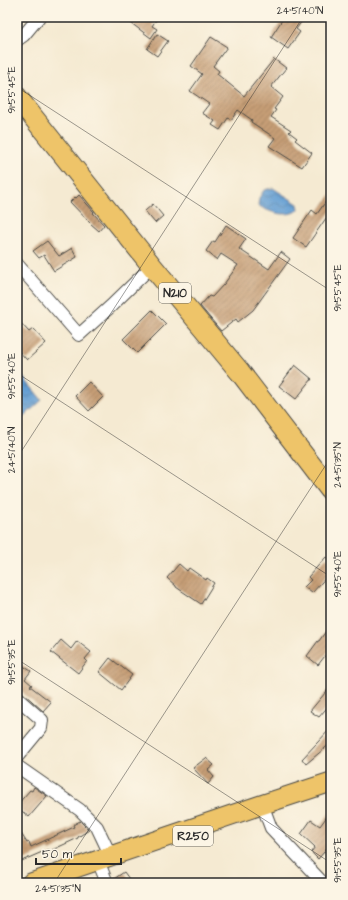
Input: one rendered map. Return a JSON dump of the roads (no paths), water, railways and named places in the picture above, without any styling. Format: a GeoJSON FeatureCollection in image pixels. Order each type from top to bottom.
{"type":"FeatureCollection","features":[{"type":"Feature","properties":{"kind":"highway","name":"N210"},"geometry":{"type":"LineString","coordinates":[[17,97],[152,266],[240,372],[331,491]]}},
{"type":"Feature","properties":{"kind":"main road","name":"R250"},"geometry":{"type":"LineString","coordinates":[[31,883],[107,869],[261,805],[331,782]]}},
{"type":"Feature","properties":{"kind":"main road","name":"R250"},"geometry":{"type":"LineString","coordinates":[[56,883],[107,869],[264,812],[331,791]]}},
{"type":"Feature","properties":{"kind":"street"},"geometry":{"type":"LineString","coordinates":[[17,40],[24,35],[39,17]]}},
{"type":"Feature","properties":{"kind":"street"},"geometry":{"type":"LineString","coordinates":[[17,264],[79,335],[152,266]]}},
{"type":"Feature","properties":{"kind":"street"},"geometry":{"type":"LineString","coordinates":[[17,698],[42,720],[41,728],[17,757]]}},
{"type":"Feature","properties":{"kind":"street"},"geometry":{"type":"LineString","coordinates":[[17,766],[80,810],[97,827],[107,848],[107,869]]}},
{"type":"Feature","properties":{"kind":"street"},"geometry":{"type":"LineString","coordinates":[[264,812],[271,828],[323,883]]}},
{"type":"Feature","properties":{"kind":"water"},"geometry":{"type":"Polygon","coordinates":[[[273,188],[298,204],[299,209],[289,214],[284,214],[272,212],[258,205],[259,198],[264,190],[273,188]]]}},
{"type":"Feature","properties":{"kind":"water"},"geometry":{"type":"Polygon","coordinates":[[[17,370],[42,400],[17,423],[17,370]]]}}]}
